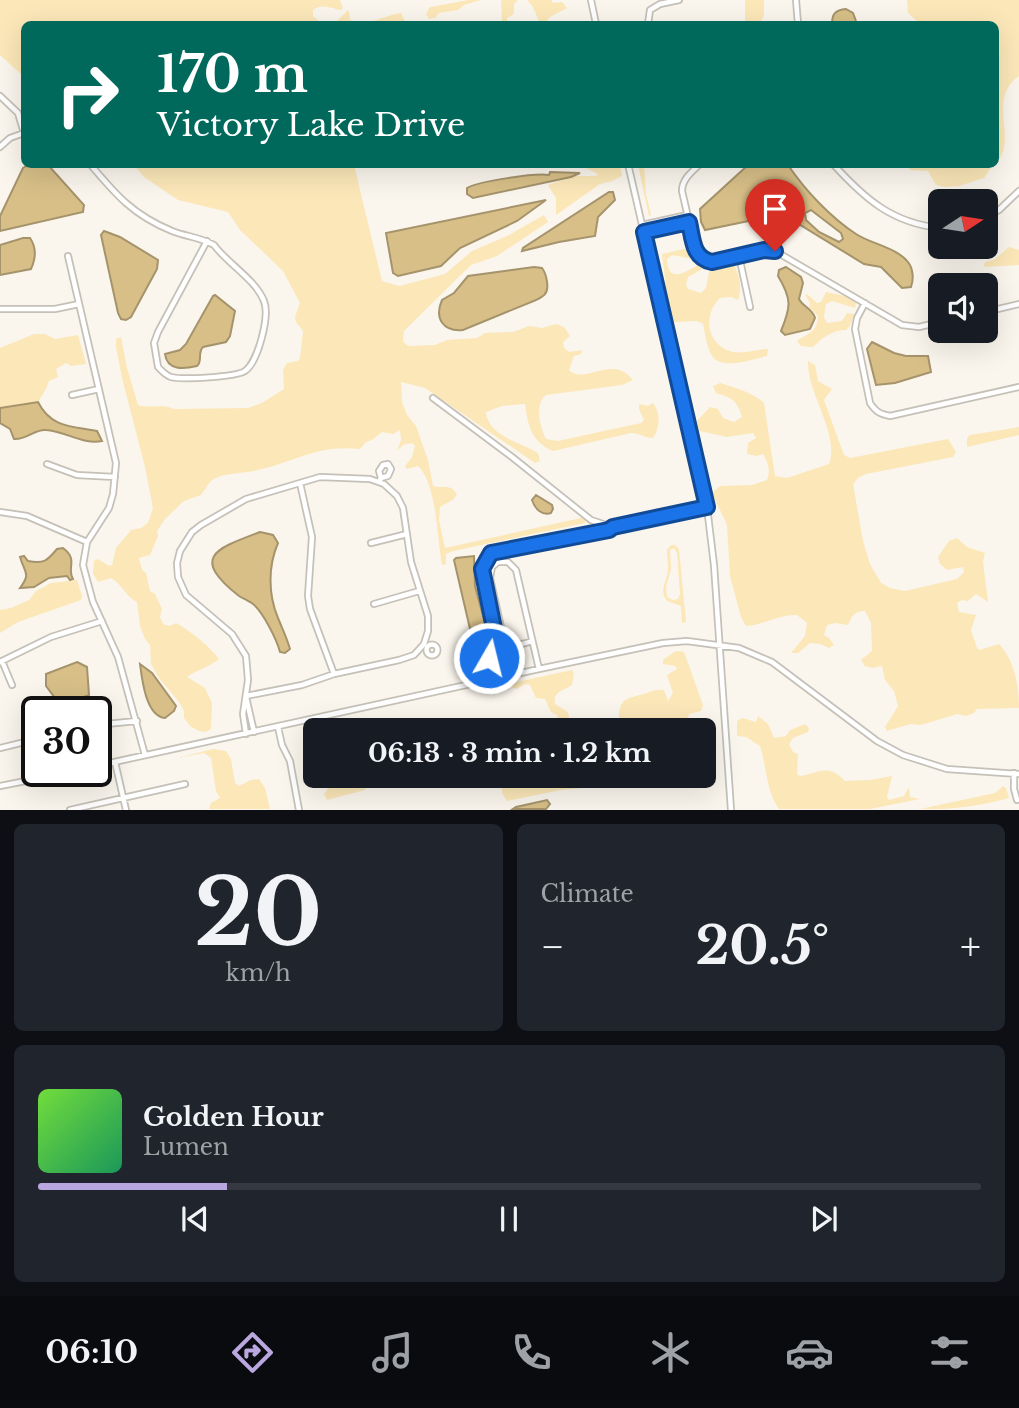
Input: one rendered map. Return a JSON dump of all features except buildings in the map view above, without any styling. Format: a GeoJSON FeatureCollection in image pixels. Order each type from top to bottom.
{"type":"FeatureCollection","features":[{"type":"Feature","properties":{"kind":"street"},"geometry":{"type":"LineString","coordinates":[[591,0],[595,21]]}},
{"type":"Feature","properties":{"kind":"street"},"geometry":{"type":"LineString","coordinates":[[648,21],[650,10],[660,4],[679,0]]}},
{"type":"Feature","properties":{"kind":"street"},"geometry":{"type":"LineString","coordinates":[[796,0],[798,21]]}},
{"type":"Feature","properties":{"kind":"street"},"geometry":{"type":"LineString","coordinates":[[0,96],[18,113],[21,123]]}},
{"type":"Feature","properties":{"kind":"street"},"geometry":{"type":"LineString","coordinates":[[0,148],[10,138],[21,134]]}},
{"type":"Feature","properties":{"kind":"street"},"geometry":{"type":"LineString","coordinates":[[93,168],[124,204],[133,210],[170,230],[193,235],[207,241],[214,245],[258,290],[264,300],[266,317],[257,355],[248,369],[233,376],[173,378],[158,367],[154,343],[207,241]]}},
{"type":"Feature","properties":{"kind":"street"},"geometry":{"type":"LineString","coordinates":[[629,168],[707,507],[714,565],[731,810]]}},
{"type":"Feature","properties":{"kind":"street"},"geometry":{"type":"LineString","coordinates":[[696,168],[682,184],[696,253],[704,261],[712,262],[764,250],[775,251],[902,325],[928,325]]}},
{"type":"Feature","properties":{"kind":"street"},"geometry":{"type":"LineString","coordinates":[[837,168],[860,193],[902,220],[928,225]]}},
{"type":"Feature","properties":{"kind":"street"},"geometry":{"type":"LineString","coordinates":[[998,210],[1019,191]]}},
{"type":"Feature","properties":{"kind":"street"},"geometry":{"type":"LineString","coordinates":[[642,225],[687,215]]}},
{"type":"Feature","properties":{"kind":"street"},"geometry":{"type":"LineString","coordinates":[[644,232],[689,222]]}},
{"type":"Feature","properties":{"kind":"street"},"geometry":{"type":"LineString","coordinates":[[68,256],[114,453],[115,477],[108,508],[88,542],[84,558],[85,577],[118,657],[145,755]]}},
{"type":"Feature","properties":{"kind":"street"},"geometry":{"type":"LineString","coordinates":[[738,256],[750,307]]}},
{"type":"Feature","properties":{"kind":"street"},"geometry":{"type":"LineString","coordinates":[[865,303],[857,318],[855,340],[870,403],[875,411],[890,415],[1019,387]]}},
{"type":"Feature","properties":{"kind":"street"},"geometry":{"type":"LineString","coordinates":[[0,309],[55,309],[79,304]]}},
{"type":"Feature","properties":{"kind":"street"},"geometry":{"type":"LineString","coordinates":[[998,309],[1019,304]]}},
{"type":"Feature","properties":{"kind":"street"},"geometry":{"type":"LineString","coordinates":[[72,395],[99,389]]}},
{"type":"Feature","properties":{"kind":"street"},"geometry":{"type":"LineString","coordinates":[[433,398],[591,520],[604,526],[613,527],[707,507]]}},
{"type":"Feature","properties":{"kind":"street"},"geometry":{"type":"LineString","coordinates":[[47,464],[77,475],[115,477]]}},
{"type":"Feature","properties":{"kind":"street"},"geometry":{"type":"LineString","coordinates":[[246,696],[302,685],[334,674],[410,657],[426,646],[428,616],[411,562],[403,508],[400,500],[380,480],[320,477],[246,499],[201,525],[187,538],[180,551],[178,577],[186,595],[225,627],[243,648],[248,668],[243,714],[246,734]]}},
{"type":"Feature","properties":{"kind":"street"},"geometry":{"type":"LineString","coordinates":[[300,483],[312,537],[308,596],[310,610],[334,674]]}},
{"type":"Feature","properties":{"kind":"street"},"geometry":{"type":"LineString","coordinates":[[0,512],[27,516],[88,542]]}},
{"type":"Feature","properties":{"kind":"street"},"geometry":{"type":"LineString","coordinates":[[492,679],[489,658],[496,638],[482,569],[488,555],[496,551],[609,530],[613,527]]}},
{"type":"Feature","properties":{"kind":"street"},"geometry":{"type":"LineString","coordinates":[[371,543],[407,534]]}},
{"type":"Feature","properties":{"kind":"street"},"geometry":{"type":"LineString","coordinates":[[532,641],[518,645],[510,643],[503,636],[491,578],[492,567],[498,562],[508,562],[516,570],[539,668]]}},
{"type":"Feature","properties":{"kind":"street"},"geometry":{"type":"LineString","coordinates":[[374,604],[419,591]]}},
{"type":"Feature","properties":{"kind":"street"},"geometry":{"type":"LineString","coordinates":[[12,685],[1,661],[59,634],[102,621]]}},
{"type":"Feature","properties":{"kind":"street"},"geometry":{"type":"LineString","coordinates":[[112,763],[539,668],[663,643],[687,641],[718,643],[749,651],[772,662],[877,741],[903,755],[947,769],[1016,774],[1014,789],[1017,800]]}},
{"type":"Feature","properties":{"kind":"street"},"geometry":{"type":"LineString","coordinates":[[246,696],[254,732]]}},
{"type":"Feature","properties":{"kind":"street"},"geometry":{"type":"LineString","coordinates":[[112,723],[137,721]]}},
{"type":"Feature","properties":{"kind":"street"},"geometry":{"type":"LineString","coordinates":[[278,727],[282,745],[290,761],[299,810]]}},
{"type":"Feature","properties":{"kind":"street"},"geometry":{"type":"LineString","coordinates":[[0,748],[21,743]]}},
{"type":"Feature","properties":{"kind":"street"},"geometry":{"type":"LineString","coordinates":[[115,762],[125,810]]}},
{"type":"Feature","properties":{"kind":"street"},"geometry":{"type":"LineString","coordinates":[[0,786],[21,782]]}},
{"type":"Feature","properties":{"kind":"street"},"geometry":{"type":"LineString","coordinates":[[70,810],[185,785]]}},
{"type":"Feature","properties":{"kind":"shaded area"},"geometry":{"type":"Polygon","coordinates":[[[0,0],[340,0],[343,8],[316,8],[313,10],[313,16],[319,21],[21,21],[21,74],[0,55],[0,0]]]}},
{"type":"Feature","properties":{"kind":"shaded area"},"geometry":{"type":"Polygon","coordinates":[[[481,0],[464,5],[458,10],[439,13],[435,18],[429,19],[426,14],[430,7],[481,0]]]}},
{"type":"Feature","properties":{"kind":"shaded area"},"geometry":{"type":"Polygon","coordinates":[[[501,0],[518,0],[514,4],[514,14],[507,18],[507,21],[502,21],[501,0]]]}},
{"type":"Feature","properties":{"kind":"shaded area"},"geometry":{"type":"Polygon","coordinates":[[[527,0],[562,2],[567,8],[547,21],[539,21],[527,0]]]}},
{"type":"Feature","properties":{"kind":"shaded area"},"geometry":{"type":"Polygon","coordinates":[[[745,0],[764,0],[761,21],[745,21],[745,0]]]}},
{"type":"Feature","properties":{"kind":"shaded area"},"geometry":{"type":"Polygon","coordinates":[[[907,0],[1019,0],[1019,76],[1009,85],[1005,96],[1005,143],[999,158],[999,21],[917,21],[908,13],[907,0]]]}},
{"type":"Feature","properties":{"kind":"shaded area"},"geometry":{"type":"Polygon","coordinates":[[[846,9],[853,13],[856,21],[832,21],[839,10],[846,9]]]}},
{"type":"Feature","properties":{"kind":"shaded area"},"geometry":{"type":"Polygon","coordinates":[[[349,11],[350,20],[353,21],[337,21],[349,11]]]}},
{"type":"Feature","properties":{"kind":"shaded area"},"geometry":{"type":"Polygon","coordinates":[[[401,13],[405,21],[372,21],[395,14],[401,13]]]}},
{"type":"Feature","properties":{"kind":"shaded area"},"geometry":{"type":"Polygon","coordinates":[[[23,168],[51,168],[84,205],[83,212],[0,231],[0,216],[23,168]]]}},
{"type":"Feature","properties":{"kind":"shaded area"},"geometry":{"type":"Polygon","coordinates":[[[136,168],[355,168],[382,281],[399,286],[445,274],[472,251],[507,236],[544,215],[548,222],[497,256],[471,265],[404,331],[403,341],[408,346],[435,345],[447,340],[477,338],[485,333],[513,332],[529,326],[542,328],[556,324],[564,327],[570,336],[563,342],[564,348],[569,352],[582,350],[581,354],[574,356],[569,370],[582,375],[616,369],[625,372],[633,380],[622,385],[546,395],[539,410],[546,439],[558,441],[641,423],[644,420],[639,404],[648,406],[653,403],[658,425],[653,438],[631,433],[553,451],[535,438],[529,426],[525,404],[502,406],[486,412],[492,427],[499,433],[538,453],[540,461],[535,463],[425,388],[401,382],[402,402],[407,415],[416,426],[428,460],[433,486],[449,487],[457,494],[454,499],[440,507],[439,520],[445,548],[581,518],[585,520],[585,523],[453,551],[446,554],[446,564],[442,565],[429,485],[418,466],[407,469],[405,466],[412,457],[415,446],[412,443],[403,445],[397,451],[401,440],[400,430],[393,434],[382,432],[360,449],[331,449],[215,479],[201,495],[184,501],[165,519],[157,531],[158,536],[150,555],[139,558],[150,591],[155,594],[162,609],[160,617],[163,624],[170,626],[176,623],[205,644],[219,659],[187,677],[205,688],[212,703],[211,729],[206,732],[199,731],[190,726],[184,718],[179,702],[151,664],[150,645],[140,626],[137,602],[111,578],[98,582],[93,574],[94,561],[98,559],[109,566],[112,565],[116,548],[131,530],[148,523],[153,508],[122,378],[116,339],[121,337],[138,405],[174,409],[248,408],[262,403],[284,389],[283,370],[287,363],[300,358],[303,331],[295,317],[300,303],[283,271],[240,230],[228,212],[178,200],[144,177],[136,168]]]}},
{"type":"Feature","properties":{"kind":"shaded area"},"geometry":{"type":"Polygon","coordinates":[[[586,168],[621,168],[622,176],[600,184],[556,215],[556,198],[548,185],[574,176],[598,174],[586,168]]]}},
{"type":"Feature","properties":{"kind":"shaded area"},"geometry":{"type":"Polygon","coordinates":[[[639,168],[644,168],[649,216],[639,168]]]}},
{"type":"Feature","properties":{"kind":"shaded area"},"geometry":{"type":"Polygon","coordinates":[[[745,168],[790,168],[837,220],[862,237],[903,257],[912,270],[911,287],[902,288],[881,267],[864,264],[792,220],[763,218],[705,230],[700,209],[745,168]],[[811,210],[805,213],[806,220],[819,232],[839,242],[843,239],[841,233],[811,210]]]}},
{"type":"Feature","properties":{"kind":"shaded area"},"geometry":{"type":"Polygon","coordinates":[[[909,168],[991,168],[984,178],[959,186],[945,187],[936,185],[928,171],[909,168]]]}},
{"type":"Feature","properties":{"kind":"shaded area"},"geometry":{"type":"Polygon","coordinates":[[[550,172],[580,173],[473,198],[467,194],[467,188],[483,183],[520,176],[549,175],[550,172]]]}},
{"type":"Feature","properties":{"kind":"shaded area"},"geometry":{"type":"Polygon","coordinates":[[[609,192],[613,192],[615,200],[598,217],[595,236],[522,251],[523,248],[609,192]]]}},
{"type":"Feature","properties":{"kind":"shaded area"},"geometry":{"type":"Polygon","coordinates":[[[546,200],[517,221],[460,248],[441,266],[398,276],[393,273],[386,233],[546,200]]]}},
{"type":"Feature","properties":{"kind":"shaded area"},"geometry":{"type":"Polygon","coordinates":[[[104,231],[120,237],[158,260],[157,269],[131,317],[126,320],[121,319],[118,313],[101,235],[104,231]]]}},
{"type":"Feature","properties":{"kind":"shaded area"},"geometry":{"type":"Polygon","coordinates":[[[30,238],[35,249],[31,269],[0,275],[0,245],[30,238]]]}},
{"type":"Feature","properties":{"kind":"shaded area"},"geometry":{"type":"Polygon","coordinates":[[[1009,247],[1019,250],[1019,265],[984,267],[985,262],[998,259],[1009,247]]]}},
{"type":"Feature","properties":{"kind":"shaded area"},"geometry":{"type":"Polygon","coordinates":[[[692,249],[693,259],[672,255],[667,259],[668,267],[675,274],[702,263],[707,264],[688,277],[688,289],[701,293],[706,288],[710,267],[733,263],[737,272],[740,286],[738,300],[731,297],[720,298],[711,313],[710,329],[717,343],[733,352],[768,349],[767,356],[736,363],[720,362],[710,352],[703,324],[697,321],[674,322],[669,312],[662,254],[692,249]]]}},
{"type":"Feature","properties":{"kind":"shaded area"},"geometry":{"type":"Polygon","coordinates":[[[786,267],[801,277],[803,283],[799,299],[815,318],[810,329],[785,335],[781,331],[787,316],[788,297],[778,276],[779,270],[786,267]]]}},
{"type":"Feature","properties":{"kind":"shaded area"},"geometry":{"type":"Polygon","coordinates":[[[542,268],[545,273],[545,295],[463,330],[450,329],[442,322],[439,313],[442,300],[454,293],[468,276],[542,268]]]}},
{"type":"Feature","properties":{"kind":"shaded area"},"geometry":{"type":"Polygon","coordinates":[[[826,292],[845,296],[856,303],[855,308],[832,301],[826,304],[824,317],[827,323],[842,321],[847,313],[854,314],[850,326],[846,330],[828,335],[813,347],[801,346],[797,341],[814,329],[818,316],[809,307],[810,303],[805,295],[817,303],[821,302],[826,292]]]}},
{"type":"Feature","properties":{"kind":"shaded area"},"geometry":{"type":"Polygon","coordinates":[[[213,296],[235,311],[230,336],[226,342],[203,347],[197,366],[173,366],[166,360],[165,354],[180,350],[186,344],[213,296]]]}},
{"type":"Feature","properties":{"kind":"shaded area"},"geometry":{"type":"Polygon","coordinates":[[[34,334],[45,334],[55,339],[78,335],[86,364],[71,366],[66,363],[56,369],[58,377],[49,381],[38,402],[0,408],[0,348],[34,334]]]}},
{"type":"Feature","properties":{"kind":"shaded area"},"geometry":{"type":"Polygon","coordinates":[[[872,342],[906,356],[928,356],[931,372],[895,383],[876,385],[867,349],[872,342]]]}},
{"type":"Feature","properties":{"kind":"shaded area"},"geometry":{"type":"Polygon","coordinates":[[[808,361],[815,365],[818,381],[832,389],[824,400],[844,455],[850,458],[948,439],[956,452],[953,457],[866,474],[858,478],[853,484],[863,541],[870,564],[881,583],[905,591],[957,579],[964,572],[963,567],[947,570],[940,564],[938,557],[949,541],[957,538],[967,547],[985,553],[983,562],[988,602],[976,594],[968,601],[957,603],[959,612],[976,615],[971,630],[977,648],[979,650],[999,644],[1009,658],[1017,683],[1019,708],[977,709],[966,716],[957,714],[921,725],[910,724],[887,731],[885,727],[898,706],[894,691],[885,680],[882,666],[865,666],[861,660],[872,651],[871,623],[865,611],[854,615],[848,625],[827,625],[824,635],[834,645],[829,648],[810,643],[798,653],[791,653],[805,636],[807,623],[797,615],[746,626],[730,576],[727,525],[712,493],[720,486],[752,485],[767,480],[768,467],[763,454],[747,454],[748,443],[756,438],[753,433],[727,437],[699,431],[697,421],[710,407],[718,409],[723,418],[734,422],[742,417],[736,403],[716,393],[713,386],[720,383],[749,393],[764,403],[775,476],[787,478],[829,464],[830,440],[812,387],[808,361]]]}},
{"type":"Feature","properties":{"kind":"shaded area"},"geometry":{"type":"Polygon","coordinates":[[[38,402],[49,417],[63,424],[97,431],[102,441],[88,441],[46,430],[14,439],[10,429],[0,423],[0,408],[38,402]]]}},
{"type":"Feature","properties":{"kind":"shaded area"},"geometry":{"type":"Polygon","coordinates":[[[1019,427],[1019,435],[967,447],[967,438],[970,435],[1019,427]]]}},
{"type":"Feature","properties":{"kind":"shaded area"},"geometry":{"type":"Polygon","coordinates":[[[536,495],[552,505],[551,513],[545,514],[537,509],[532,500],[536,495]]]}},
{"type":"Feature","properties":{"kind":"shaded area"},"geometry":{"type":"Polygon","coordinates":[[[260,532],[273,535],[278,543],[272,561],[271,590],[290,649],[285,653],[280,652],[257,608],[224,583],[212,563],[214,556],[221,549],[260,532]]]}},
{"type":"Feature","properties":{"kind":"shaded area"},"geometry":{"type":"Polygon","coordinates":[[[671,545],[679,549],[686,622],[682,623],[681,606],[667,601],[663,593],[668,573],[667,550],[671,545]],[[674,548],[670,550],[671,569],[666,587],[667,597],[673,600],[678,599],[680,594],[677,553],[674,548]]]}},
{"type":"Feature","properties":{"kind":"shaded area"},"geometry":{"type":"Polygon","coordinates":[[[63,548],[70,556],[73,579],[70,580],[67,576],[49,578],[34,587],[20,588],[26,576],[20,557],[24,556],[28,561],[42,562],[57,549],[63,548]]]}},
{"type":"Feature","properties":{"kind":"shaded area"},"geometry":{"type":"Polygon","coordinates":[[[474,556],[475,586],[487,631],[477,659],[454,560],[474,556]]]}},
{"type":"Feature","properties":{"kind":"shaded area"},"geometry":{"type":"Polygon","coordinates":[[[77,580],[81,600],[18,622],[0,633],[0,610],[29,600],[36,591],[51,583],[77,580]]]}},
{"type":"Feature","properties":{"kind":"shaded area"},"geometry":{"type":"Polygon","coordinates":[[[674,652],[684,652],[703,705],[701,711],[689,714],[688,718],[619,718],[621,706],[626,699],[664,690],[668,701],[673,693],[667,675],[677,669],[675,666],[663,664],[663,660],[674,652]]]}},
{"type":"Feature","properties":{"kind":"shaded area"},"geometry":{"type":"Polygon","coordinates":[[[77,662],[87,667],[89,695],[54,696],[46,686],[46,674],[77,662]]]}},
{"type":"Feature","properties":{"kind":"shaded area"},"geometry":{"type":"Polygon","coordinates":[[[140,664],[152,673],[176,706],[165,718],[153,711],[149,704],[140,664]]]}},
{"type":"Feature","properties":{"kind":"shaded area"},"geometry":{"type":"Polygon","coordinates":[[[572,670],[572,685],[559,692],[555,700],[555,704],[568,712],[569,718],[558,718],[551,712],[545,699],[536,698],[530,685],[525,684],[517,689],[512,687],[512,683],[572,670]]]}},
{"type":"Feature","properties":{"kind":"shaded area"},"geometry":{"type":"Polygon","coordinates":[[[758,716],[768,724],[774,738],[786,736],[790,730],[805,724],[809,728],[808,732],[793,738],[789,744],[793,752],[798,754],[797,774],[800,776],[829,771],[845,781],[892,776],[887,797],[889,800],[904,796],[909,787],[910,797],[920,799],[870,809],[779,809],[769,787],[760,746],[746,737],[737,736],[737,721],[742,718],[756,722],[758,716]]]}},
{"type":"Feature","properties":{"kind":"shaded area"},"geometry":{"type":"Polygon","coordinates":[[[213,749],[226,751],[231,759],[235,783],[239,786],[259,779],[265,788],[270,809],[209,809],[211,803],[220,798],[216,791],[211,758],[204,753],[177,758],[213,749]]]}},
{"type":"Feature","properties":{"kind":"shaded area"},"geometry":{"type":"Polygon","coordinates":[[[1003,786],[1009,798],[965,807],[920,809],[995,793],[1003,786]]]}},
{"type":"Feature","properties":{"kind":"shaded area"},"geometry":{"type":"Polygon","coordinates":[[[365,788],[327,800],[324,794],[328,789],[365,788]]]}},
{"type":"Feature","properties":{"kind":"shaded area"},"geometry":{"type":"Polygon","coordinates":[[[501,788],[583,788],[507,801],[501,788]]]}},
{"type":"Feature","properties":{"kind":"shaded area"},"geometry":{"type":"Polygon","coordinates":[[[547,800],[550,804],[546,809],[513,809],[516,807],[547,800]]]}},
{"type":"Feature","properties":{"kind":"route"},"geometry":{"type":"LineString","coordinates":[[489,658],[496,638],[482,569],[488,555],[496,551],[609,530],[707,507],[644,232],[689,222],[696,253],[704,261],[712,262],[764,250],[775,251]]}}]}
